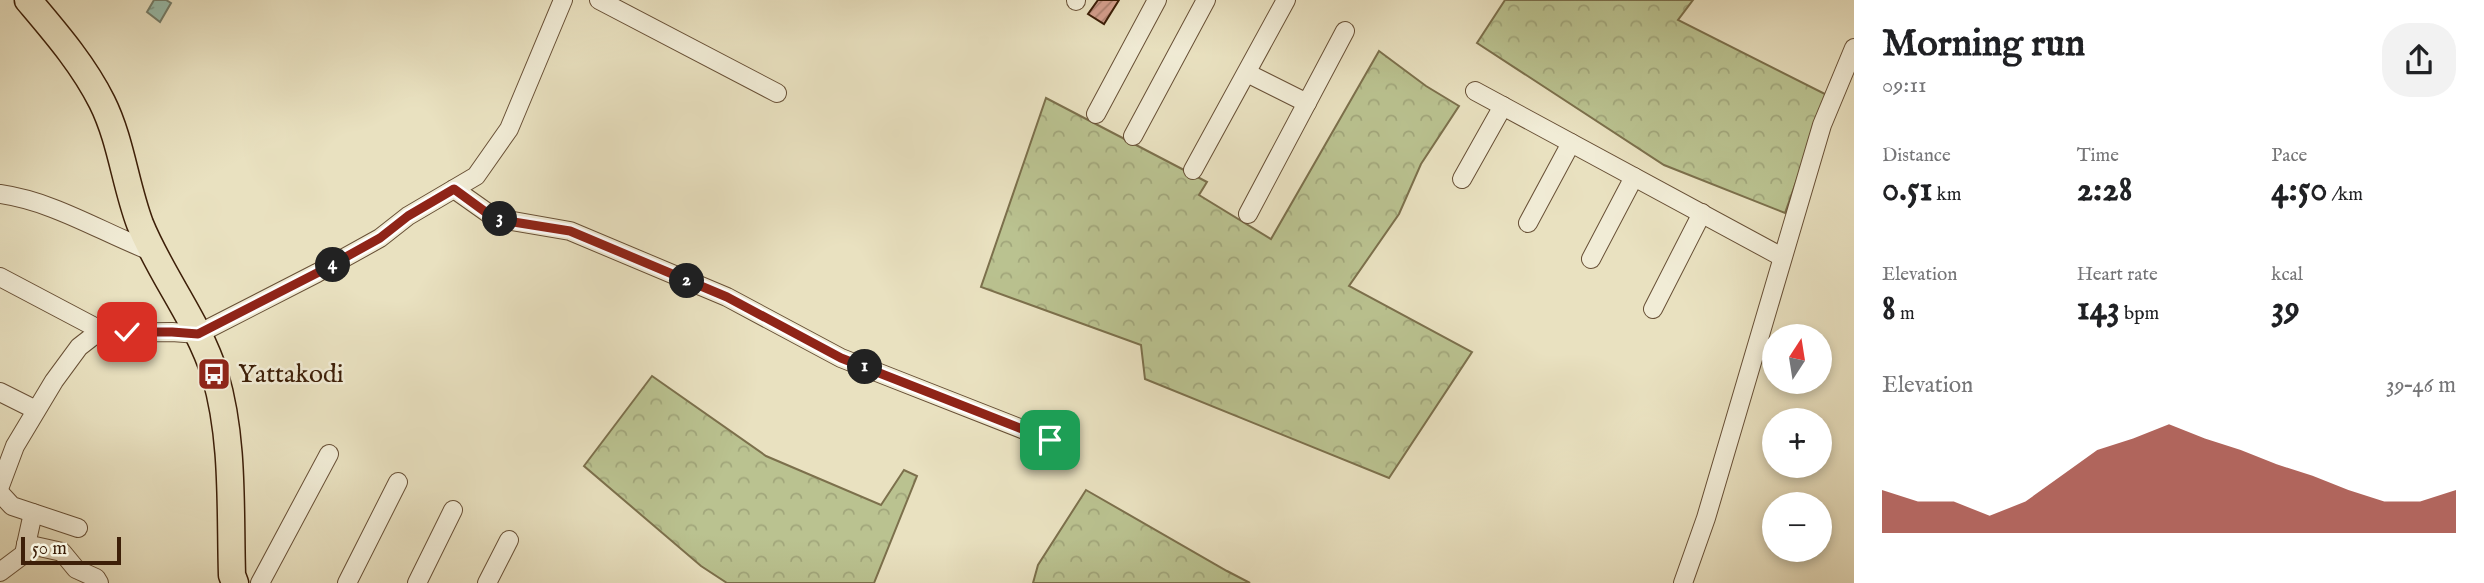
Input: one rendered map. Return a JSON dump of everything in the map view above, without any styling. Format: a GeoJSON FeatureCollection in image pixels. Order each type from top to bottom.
{"type":"FeatureCollection","features":[{"type":"Feature","properties":{"kind":"highway"},"geometry":{"type":"LineString","coordinates":[[28,0],[83,68],[103,104],[116,139],[139,222],[198,334],[214,374],[223,408],[228,447],[232,575],[235,583]]}},
{"type":"Feature","properties":{"kind":"street"},"geometry":{"type":"LineString","coordinates":[[2,476],[15,446],[54,381],[79,347],[97,333],[198,334],[359,250],[380,238],[408,216],[476,176],[509,129],[563,0]]}},
{"type":"Feature","properties":{"kind":"street"},"geometry":{"type":"LineString","coordinates":[[599,0],[778,93]]}},
{"type":"Feature","properties":{"kind":"street"},"geometry":{"type":"LineString","coordinates":[[1097,114],[1157,0]]}},
{"type":"Feature","properties":{"kind":"street"},"geometry":{"type":"LineString","coordinates":[[1133,136],[1206,0]]}},
{"type":"Feature","properties":{"kind":"street"},"geometry":{"type":"LineString","coordinates":[[1194,170],[1286,0]]}},
{"type":"Feature","properties":{"kind":"street"},"geometry":{"type":"LineString","coordinates":[[1248,214],[1345,31]]}},
{"type":"Feature","properties":{"kind":"street"},"geometry":{"type":"LineString","coordinates":[[1682,583],[1706,519],[1822,125],[1854,48]]}},
{"type":"Feature","properties":{"kind":"street"},"geometry":{"type":"LineString","coordinates":[[1247,73],[1307,103]]}},
{"type":"Feature","properties":{"kind":"street"},"geometry":{"type":"LineString","coordinates":[[1475,91],[1782,257]]}},
{"type":"Feature","properties":{"kind":"street"},"geometry":{"type":"LineString","coordinates":[[1462,179],[1503,106]]}},
{"type":"Feature","properties":{"kind":"street"},"geometry":{"type":"LineString","coordinates":[[1528,223],[1571,143]]}},
{"type":"Feature","properties":{"kind":"street"},"geometry":{"type":"LineString","coordinates":[[1591,259],[1634,177]]}},
{"type":"Feature","properties":{"kind":"street"},"geometry":{"type":"LineString","coordinates":[[454,189],[495,219],[570,231],[727,297],[841,358],[1050,440]]}},
{"type":"Feature","properties":{"kind":"street"},"geometry":{"type":"LineString","coordinates":[[0,194],[27,198],[53,207],[153,252]]}},
{"type":"Feature","properties":{"kind":"street"},"geometry":{"type":"LineString","coordinates":[[1653,309],[1702,213]]}},
{"type":"Feature","properties":{"kind":"street"},"geometry":{"type":"LineString","coordinates":[[0,276],[106,333]]}},
{"type":"Feature","properties":{"kind":"street"},"geometry":{"type":"LineString","coordinates":[[0,392],[36,410]]}},
{"type":"Feature","properties":{"kind":"street"},"geometry":{"type":"LineString","coordinates":[[260,583],[329,454]]}},
{"type":"Feature","properties":{"kind":"street"},"geometry":{"type":"LineString","coordinates":[[347,583],[398,482]]}},
{"type":"Feature","properties":{"kind":"street"},"geometry":{"type":"LineString","coordinates":[[0,493],[12,506],[78,528]]}},
{"type":"Feature","properties":{"kind":"street"},"geometry":{"type":"LineString","coordinates":[[417,583],[453,510]]}},
{"type":"Feature","properties":{"kind":"street"},"geometry":{"type":"LineString","coordinates":[[0,572],[24,554],[33,513]]}},
{"type":"Feature","properties":{"kind":"street"},"geometry":{"type":"LineString","coordinates":[[487,583],[509,540]]}},
{"type":"Feature","properties":{"kind":"street"},"geometry":{"type":"LineString","coordinates":[[26,544],[62,552],[76,569],[96,578],[99,583]]}},
{"type":"Feature","properties":{"kind":"green space"},"geometry":{"type":"Polygon","coordinates":[[[1505,0],[1693,0],[1678,20],[1827,95],[1785,213],[1664,165],[1477,43],[1505,0]]]}},
{"type":"Feature","properties":{"kind":"green space"},"geometry":{"type":"Polygon","coordinates":[[[1379,51],[1426,86],[1459,106],[1421,164],[1399,214],[1349,286],[1472,352],[1389,478],[1145,379],[1141,345],[981,287],[1046,98],[1207,182],[1199,195],[1271,239],[1379,51]]]}},
{"type":"Feature","properties":{"kind":"green space"},"geometry":{"type":"Polygon","coordinates":[[[652,376],[766,456],[881,505],[904,470],[917,476],[874,583],[727,583],[701,566],[584,466],[652,376]]]}},
{"type":"Feature","properties":{"kind":"green space"},"geometry":{"type":"Polygon","coordinates":[[[1086,490],[1250,583],[1033,583],[1038,565],[1086,490]]]}},
{"type":"Feature","properties":{"kind":"water"},"geometry":{"type":"Polygon","coordinates":[[[154,0],[171,3],[160,22],[147,12],[154,0]]]}},
{"type":"Feature","properties":{"kind":"building"},"geometry":{"type":"Polygon","coordinates":[[[1098,0],[1119,0],[1104,24],[1088,14],[1098,0]]]}},
{"type":"Feature","properties":{"kind":"place","name":"Yattakodi"},"geometry":{"type":"Point","coordinates":[214,374]}},
{"type":"Feature","properties":{"kind":"route"},"geometry":{"type":"LineString","coordinates":[[127,332],[198,334],[380,238],[408,216],[454,189],[495,219],[570,231],[727,297],[841,358],[1050,440]]}}]}
